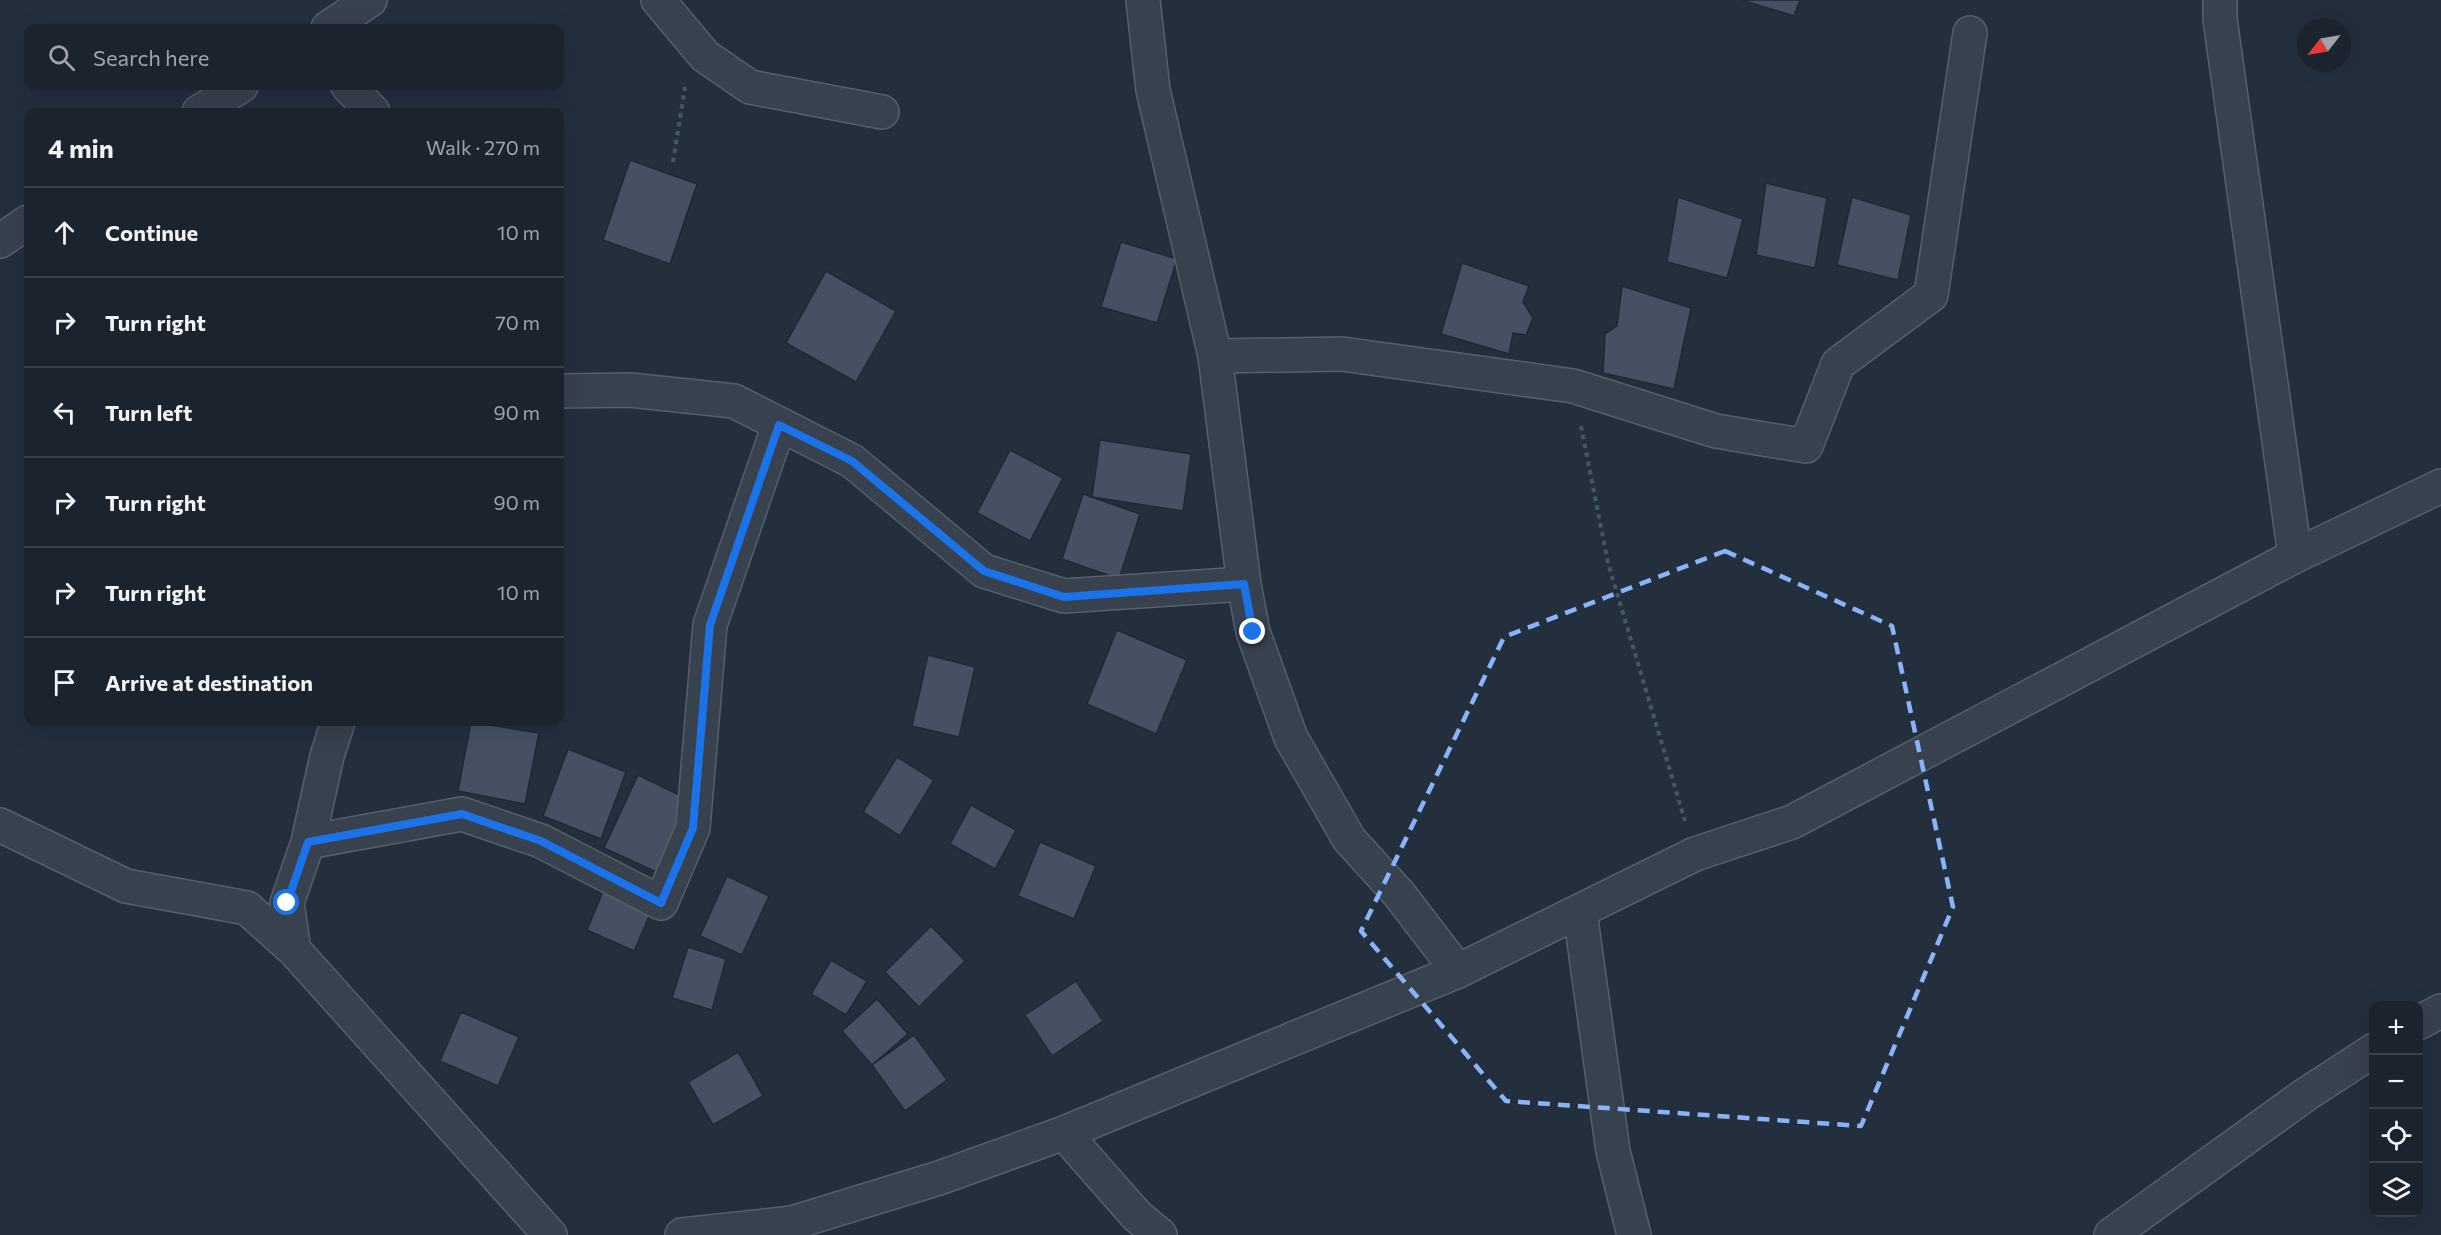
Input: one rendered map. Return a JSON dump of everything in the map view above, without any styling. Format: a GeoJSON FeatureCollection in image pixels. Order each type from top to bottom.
{"type":"FeatureCollection","features":[{"type":"Feature","properties":{"kind":"street"},"geometry":{"type":"LineString","coordinates":[[334,24],[370,0]]}},
{"type":"Feature","properties":{"kind":"street"},"geometry":{"type":"LineString","coordinates":[[658,0],[705,56],[750,87],[882,112]]}},
{"type":"Feature","properties":{"kind":"street"},"geometry":{"type":"LineString","coordinates":[[1143,0],[1154,90],[1215,356],[1244,584],[1253,632],[1291,738],[1349,839],[1399,894],[1458,971]]}},
{"type":"Feature","properties":{"kind":"street"},"geometry":{"type":"LineString","coordinates":[[2220,0],[2220,19],[2295,556]]}},
{"type":"Feature","properties":{"kind":"street"},"geometry":{"type":"LineString","coordinates":[[1215,356],[1342,354],[1573,386],[1716,431],[1806,447],[1839,364],[1931,295],[1970,33]]}},
{"type":"Feature","properties":{"kind":"street"},"geometry":{"type":"LineString","coordinates":[[205,108],[235,90]]}},
{"type":"Feature","properties":{"kind":"street"},"geometry":{"type":"LineString","coordinates":[[352,90],[369,108]]}},
{"type":"Feature","properties":{"kind":"street"},"geometry":{"type":"LineString","coordinates":[[0,241],[24,225]]}},
{"type":"Feature","properties":{"kind":"street"},"geometry":{"type":"LineString","coordinates":[[564,391],[630,390],[734,402],[852,461],[984,571],[1064,597],[1244,584]]}},
{"type":"Feature","properties":{"kind":"street"},"geometry":{"type":"LineString","coordinates":[[308,842],[462,814],[541,841],[661,903],[693,828],[710,625],[779,425]]}},
{"type":"Feature","properties":{"kind":"street"},"geometry":{"type":"LineString","coordinates":[[682,1235],[792,1223],[939,1178],[1064,1133],[1458,971],[1695,854],[1792,822],[2295,556],[2441,486]]}},
{"type":"Feature","properties":{"kind":"street"},"geometry":{"type":"LineString","coordinates":[[294,950],[287,903],[308,842],[327,756],[337,726]]}},
{"type":"Feature","properties":{"kind":"street"},"geometry":{"type":"LineString","coordinates":[[0,825],[126,886],[247,908],[294,950],[550,1235]]}},
{"type":"Feature","properties":{"kind":"street"},"geometry":{"type":"LineString","coordinates":[[1580,912],[1613,1151],[1634,1235]]}},
{"type":"Feature","properties":{"kind":"street"},"geometry":{"type":"LineString","coordinates":[[2423,1020],[2441,1011]]}},
{"type":"Feature","properties":{"kind":"street"},"geometry":{"type":"LineString","coordinates":[[2111,1235],[2305,1095],[2369,1053]]}},
{"type":"Feature","properties":{"kind":"street"},"geometry":{"type":"LineString","coordinates":[[1064,1133],[1137,1216],[1160,1235]]}},
{"type":"Feature","properties":{"kind":"path"},"geometry":{"type":"LineString","coordinates":[[673,162],[686,81],[685,32]]}},
{"type":"Feature","properties":{"kind":"path"},"geometry":{"type":"LineString","coordinates":[[1573,386],[1608,563],[1695,854]]}},
{"type":"Feature","properties":{"kind":"highlighted area"},"geometry":{"type":"Polygon","coordinates":[[[1725,551],[1892,626],[1953,907],[1861,1126],[1506,1101],[1361,931],[1504,637],[1725,551]]]}},
{"type":"Feature","properties":{"kind":"building"},"geometry":{"type":"Polygon","coordinates":[[[1742,0],[1800,0],[1794,16],[1742,0]]]}},
{"type":"Feature","properties":{"kind":"building"},"geometry":{"type":"Polygon","coordinates":[[[630,160],[697,184],[670,264],[603,240],[630,160]]]}},
{"type":"Feature","properties":{"kind":"building"},"geometry":{"type":"Polygon","coordinates":[[[1766,183],[1827,198],[1815,268],[1756,255],[1766,183]]]}},
{"type":"Feature","properties":{"kind":"building"},"geometry":{"type":"Polygon","coordinates":[[[1678,197],[1743,219],[1727,278],[1667,262],[1678,197]]]}},
{"type":"Feature","properties":{"kind":"building"},"geometry":{"type":"Polygon","coordinates":[[[1852,197],[1911,215],[1898,280],[1837,265],[1852,197]]]}},
{"type":"Feature","properties":{"kind":"building"},"geometry":{"type":"Polygon","coordinates":[[[1121,242],[1177,259],[1157,323],[1101,307],[1121,242]]]}},
{"type":"Feature","properties":{"kind":"building"},"geometry":{"type":"Polygon","coordinates":[[[1462,263],[1529,286],[1523,302],[1533,318],[1526,335],[1513,333],[1509,354],[1441,334],[1462,263]]]}},
{"type":"Feature","properties":{"kind":"building"},"geometry":{"type":"Polygon","coordinates":[[[826,271],[896,311],[856,382],[786,343],[826,271]]]}},
{"type":"Feature","properties":{"kind":"building"},"geometry":{"type":"Polygon","coordinates":[[[1622,286],[1691,308],[1674,389],[1603,373],[1605,334],[1617,326],[1622,286]]]}},
{"type":"Feature","properties":{"kind":"building"},"geometry":{"type":"Polygon","coordinates":[[[1100,440],[1191,454],[1183,511],[1092,497],[1100,440]]]}},
{"type":"Feature","properties":{"kind":"building"},"geometry":{"type":"Polygon","coordinates":[[[1010,450],[1063,478],[1030,541],[977,513],[1010,450]]]}},
{"type":"Feature","properties":{"kind":"building"},"geometry":{"type":"Polygon","coordinates":[[[1083,494],[1140,514],[1119,579],[1062,559],[1083,494]]]}},
{"type":"Feature","properties":{"kind":"building"},"geometry":{"type":"Polygon","coordinates":[[[1117,630],[1187,660],[1156,734],[1087,704],[1117,630]]]}},
{"type":"Feature","properties":{"kind":"building"},"geometry":{"type":"Polygon","coordinates":[[[928,655],[975,667],[959,737],[912,726],[928,655]]]}},
{"type":"Feature","properties":{"kind":"building"},"geometry":{"type":"Polygon","coordinates":[[[470,726],[496,726],[539,733],[525,804],[458,791],[470,726]]]}},
{"type":"Feature","properties":{"kind":"building"},"geometry":{"type":"Polygon","coordinates":[[[568,749],[626,772],[601,839],[543,816],[568,749]]]}},
{"type":"Feature","properties":{"kind":"building"},"geometry":{"type":"Polygon","coordinates":[[[897,757],[934,780],[900,836],[863,812],[897,757]]]}},
{"type":"Feature","properties":{"kind":"building"},"geometry":{"type":"Polygon","coordinates":[[[638,775],[696,803],[663,875],[604,848],[638,775]]]}},
{"type":"Feature","properties":{"kind":"building"},"geometry":{"type":"Polygon","coordinates":[[[971,805],[1016,830],[995,869],[950,844],[971,805]]]}},
{"type":"Feature","properties":{"kind":"building"},"geometry":{"type":"Polygon","coordinates":[[[1040,842],[1096,866],[1074,919],[1018,896],[1040,842]]]}},
{"type":"Feature","properties":{"kind":"building"},"geometry":{"type":"Polygon","coordinates":[[[727,876],[769,896],[742,955],[700,936],[727,876]]]}},
{"type":"Feature","properties":{"kind":"building"},"geometry":{"type":"Polygon","coordinates":[[[606,884],[654,905],[634,951],[587,930],[606,884]]]}},
{"type":"Feature","properties":{"kind":"building"},"geometry":{"type":"Polygon","coordinates":[[[931,926],[965,961],[919,1007],[885,972],[931,926]]]}},
{"type":"Feature","properties":{"kind":"building"},"geometry":{"type":"Polygon","coordinates":[[[688,947],[726,959],[712,1010],[672,998],[688,947]]]}},
{"type":"Feature","properties":{"kind":"building"},"geometry":{"type":"Polygon","coordinates":[[[831,960],[867,981],[846,1015],[811,994],[831,960]]]}},
{"type":"Feature","properties":{"kind":"building"},"geometry":{"type":"Polygon","coordinates":[[[1076,981],[1103,1021],[1052,1056],[1025,1015],[1076,981]]]}},
{"type":"Feature","properties":{"kind":"building"},"geometry":{"type":"Polygon","coordinates":[[[877,999],[908,1034],[872,1065],[842,1031],[877,999]]]}},
{"type":"Feature","properties":{"kind":"building"},"geometry":{"type":"Polygon","coordinates":[[[461,1012],[519,1037],[498,1086],[440,1061],[461,1012]]]}},
{"type":"Feature","properties":{"kind":"building"},"geometry":{"type":"Polygon","coordinates":[[[914,1035],[947,1080],[905,1111],[872,1065],[914,1035]]]}},
{"type":"Feature","properties":{"kind":"building"},"geometry":{"type":"Polygon","coordinates":[[[738,1052],[763,1096],[713,1125],[688,1082],[738,1052]]]}},
{"type":"Feature","properties":{"kind":"route"},"geometry":{"type":"LineString","coordinates":[[287,903],[308,842],[462,814],[541,841],[661,903],[693,828],[710,625],[779,425],[852,461],[984,571],[1064,597],[1244,584],[1253,632]]}}]}
